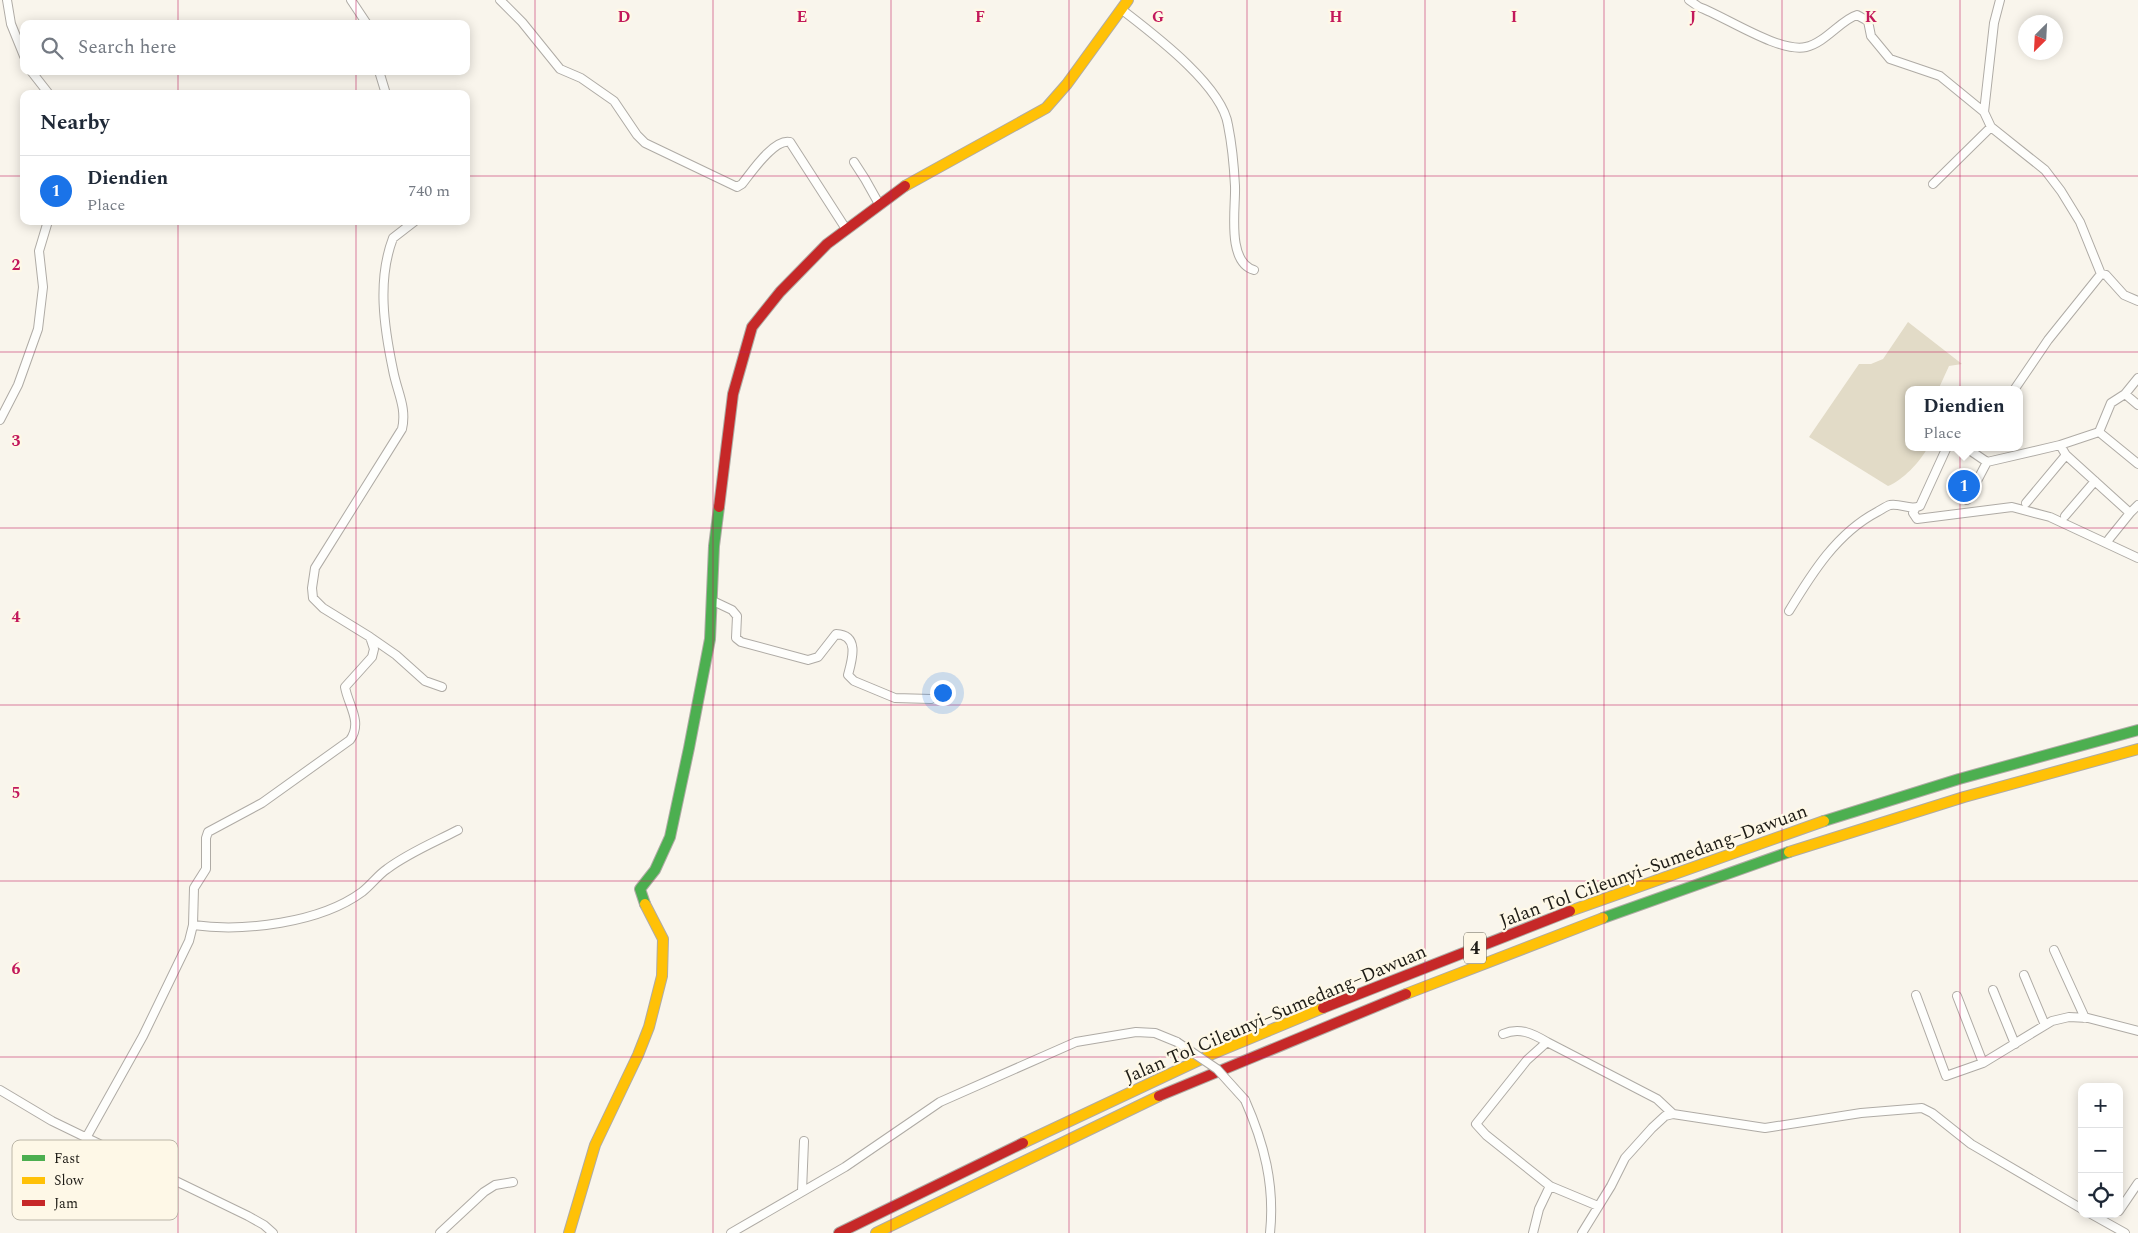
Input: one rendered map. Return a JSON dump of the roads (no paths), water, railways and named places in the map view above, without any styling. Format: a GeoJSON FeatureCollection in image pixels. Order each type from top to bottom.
{"type":"FeatureCollection","features":[{"type":"Feature","properties":{"kind":"main road"},"geometry":{"type":"LineString","coordinates":[[569,1233],[594,1145],[638,1055],[658,995],[662,976],[663,938],[640,894],[640,889],[655,870],[670,837],[710,639],[715,536],[732,394],[748,338],[759,318],[780,292],[827,244],[846,229],[923,174],[1046,108],[1067,84],[1128,0]]}},
{"type":"Feature","properties":{"kind":"main road","name":"Jalan Tol Cileunyi–Sumedang–Dawuan"},"geometry":{"type":"LineString","coordinates":[[839,1233],[1110,1102],[1263,1033],[1506,936],[1769,839],[1999,768],[2138,730]]}},
{"type":"Feature","properties":{"kind":"main road","name":"Jalan Tol Cileunyi–Sumedang–Dawuan"},"geometry":{"type":"LineString","coordinates":[[876,1233],[1117,1115],[1268,1049],[1625,909],[1882,821],[2002,785],[2138,749]]}},
{"type":"Feature","properties":{"kind":"street"},"geometry":{"type":"LineString","coordinates":[[7,0],[11,24],[20,46]]}},
{"type":"Feature","properties":{"kind":"street"},"geometry":{"type":"LineString","coordinates":[[351,0],[364,20]]}},
{"type":"Feature","properties":{"kind":"street"},"geometry":{"type":"LineString","coordinates":[[500,0],[522,22],[560,69],[581,78],[614,101],[637,136],[655,149],[737,187],[742,184],[765,156],[788,141],[846,229]]}},
{"type":"Feature","properties":{"kind":"street"},"geometry":{"type":"LineString","coordinates":[[1689,0],[1699,7],[1786,46],[1806,47],[1835,32],[1847,18],[1857,15],[1868,21],[1872,36],[1890,59],[1940,76],[1984,112],[1991,127],[2045,170],[2061,191],[2080,222],[2101,274]]}},
{"type":"Feature","properties":{"kind":"street"},"geometry":{"type":"LineString","coordinates":[[1984,112],[1994,23],[2000,0]]}},
{"type":"Feature","properties":{"kind":"street"},"geometry":{"type":"LineString","coordinates":[[1121,9],[1161,39],[1198,77],[1223,110],[1229,126],[1235,185],[1235,244],[1244,263],[1254,270]]}},
{"type":"Feature","properties":{"kind":"street"},"geometry":{"type":"LineString","coordinates":[[34,75],[46,90]]}},
{"type":"Feature","properties":{"kind":"street"},"geometry":{"type":"LineString","coordinates":[[380,75],[385,90]]}},
{"type":"Feature","properties":{"kind":"street"},"geometry":{"type":"LineString","coordinates":[[1933,184],[1991,127]]}},
{"type":"Feature","properties":{"kind":"street"},"geometry":{"type":"LineString","coordinates":[[854,162],[866,179],[879,204]]}},
{"type":"Feature","properties":{"kind":"street"},"geometry":{"type":"LineString","coordinates":[[0,420],[18,385],[38,329],[43,287],[39,251],[47,225]]}},
{"type":"Feature","properties":{"kind":"street"},"geometry":{"type":"LineString","coordinates":[[410,225],[393,238],[384,285],[385,316],[393,371],[405,416],[402,429],[329,544],[316,568],[313,579],[313,598],[323,608],[396,655],[425,681],[442,687]]}},
{"type":"Feature","properties":{"kind":"street"},"geometry":{"type":"LineString","coordinates":[[2101,274],[2106,275],[2124,295],[2138,301]]}},
{"type":"Feature","properties":{"kind":"street"},"geometry":{"type":"LineString","coordinates":[[2017,386],[2048,340],[2101,274]]}},
{"type":"Feature","properties":{"kind":"street"},"geometry":{"type":"LineString","coordinates":[[1967,500],[1987,462],[2060,445],[2099,432],[2111,403],[2125,394],[2138,378]]}},
{"type":"Feature","properties":{"kind":"street"},"geometry":{"type":"LineString","coordinates":[[2125,394],[2138,405]]}},
{"type":"Feature","properties":{"kind":"street"},"geometry":{"type":"LineString","coordinates":[[2099,432],[2138,464]]}},
{"type":"Feature","properties":{"kind":"street"},"geometry":{"type":"LineString","coordinates":[[2060,445],[2066,455],[2130,513]]}},
{"type":"Feature","properties":{"kind":"street"},"geometry":{"type":"LineString","coordinates":[[1789,612],[1805,584],[1848,530],[1861,520],[1891,505],[1915,509],[1920,506],[1945,451]]}},
{"type":"Feature","properties":{"kind":"street"},"geometry":{"type":"LineString","coordinates":[[1975,451],[1987,462]]}},
{"type":"Feature","properties":{"kind":"street"},"geometry":{"type":"LineString","coordinates":[[2026,503],[2066,455]]}},
{"type":"Feature","properties":{"kind":"street"},"geometry":{"type":"LineString","coordinates":[[2065,516],[2095,481]]}},
{"type":"Feature","properties":{"kind":"street"},"geometry":{"type":"LineString","coordinates":[[2109,539],[2138,505]]}},
{"type":"Feature","properties":{"kind":"street"},"geometry":{"type":"LineString","coordinates":[[1915,509],[1913,513],[1917,518],[1923,519],[1941,514],[2012,507],[2050,517],[2138,558]]}},
{"type":"Feature","properties":{"kind":"street"},"geometry":{"type":"LineString","coordinates":[[713,601],[732,610],[737,616],[736,638],[741,642],[808,660],[818,657],[836,634],[842,635],[852,642],[854,651],[848,675],[854,681],[895,698],[931,699]]}},
{"type":"Feature","properties":{"kind":"street"},"geometry":{"type":"LineString","coordinates":[[86,1138],[143,1036],[189,941],[193,925],[194,890],[206,868],[206,838],[208,832],[262,803],[352,738],[356,721],[345,687],[372,657],[374,649],[370,637]]}},
{"type":"Feature","properties":{"kind":"street"},"geometry":{"type":"LineString","coordinates":[[193,925],[220,928],[258,927],[326,912],[362,892],[387,869],[458,830]]}},
{"type":"Feature","properties":{"kind":"street"},"geometry":{"type":"LineString","coordinates":[[2054,950],[2084,1018]]}},
{"type":"Feature","properties":{"kind":"street"},"geometry":{"type":"LineString","coordinates":[[2024,975],[2045,1025]]}},
{"type":"Feature","properties":{"kind":"street"},"geometry":{"type":"LineString","coordinates":[[1993,990],[2014,1044]]}},
{"type":"Feature","properties":{"kind":"street"},"geometry":{"type":"LineString","coordinates":[[1916,994],[1946,1076],[1983,1063],[2052,1021],[2068,1017],[2084,1018],[2138,1031]]}},
{"type":"Feature","properties":{"kind":"street"},"geometry":{"type":"LineString","coordinates":[[1957,996],[1983,1063]]}},
{"type":"Feature","properties":{"kind":"street"},"geometry":{"type":"LineString","coordinates":[[1503,1034],[1511,1030],[1525,1031],[1657,1099],[1672,1114]]}},
{"type":"Feature","properties":{"kind":"street"},"geometry":{"type":"LineString","coordinates":[[731,1233],[846,1167],[940,1102],[1076,1042],[1136,1032],[1155,1033],[1177,1042],[1217,1069],[1244,1100],[1259,1133],[1266,1158],[1272,1213],[1270,1233]]}},
{"type":"Feature","properties":{"kind":"street"},"geometry":{"type":"LineString","coordinates":[[1547,1042],[1527,1060],[1476,1124],[1486,1135],[1550,1186],[1598,1206]]}},
{"type":"Feature","properties":{"kind":"street"},"geometry":{"type":"LineString","coordinates":[[0,1090],[36,1113],[90,1140]]}},
{"type":"Feature","properties":{"kind":"street"},"geometry":{"type":"LineString","coordinates":[[1582,1233],[1625,1158],[1652,1128],[1665,1116],[1672,1114],[1765,1128],[1861,1113],[1922,1108],[1932,1113],[1971,1144],[2078,1207]]}},
{"type":"Feature","properties":{"kind":"street"},"geometry":{"type":"LineString","coordinates":[[802,1191],[804,1141]]}},
{"type":"Feature","properties":{"kind":"street"},"geometry":{"type":"LineString","coordinates":[[178,1182],[248,1216],[264,1225],[272,1233]]}},
{"type":"Feature","properties":{"kind":"street"},"geometry":{"type":"LineString","coordinates":[[440,1233],[484,1192],[495,1185],[513,1182]]}},
{"type":"Feature","properties":{"kind":"street"},"geometry":{"type":"LineString","coordinates":[[2123,1204],[2138,1183]]}},
{"type":"Feature","properties":{"kind":"street"},"geometry":{"type":"LineString","coordinates":[[1533,1233],[1539,1209],[1550,1186]]}},
{"type":"Feature","properties":{"kind":"street"},"geometry":{"type":"LineString","coordinates":[[2099,1218],[2125,1233]]}},
{"type":"Feature","properties":{"kind":"street"},"geometry":{"type":"LineString","coordinates":[[2110,1224],[2114,1218]]}},
{"type":"Feature","properties":{"kind":"place","name":"Diendien"},"geometry":{"type":"Point","coordinates":[1964,486]}}]}
